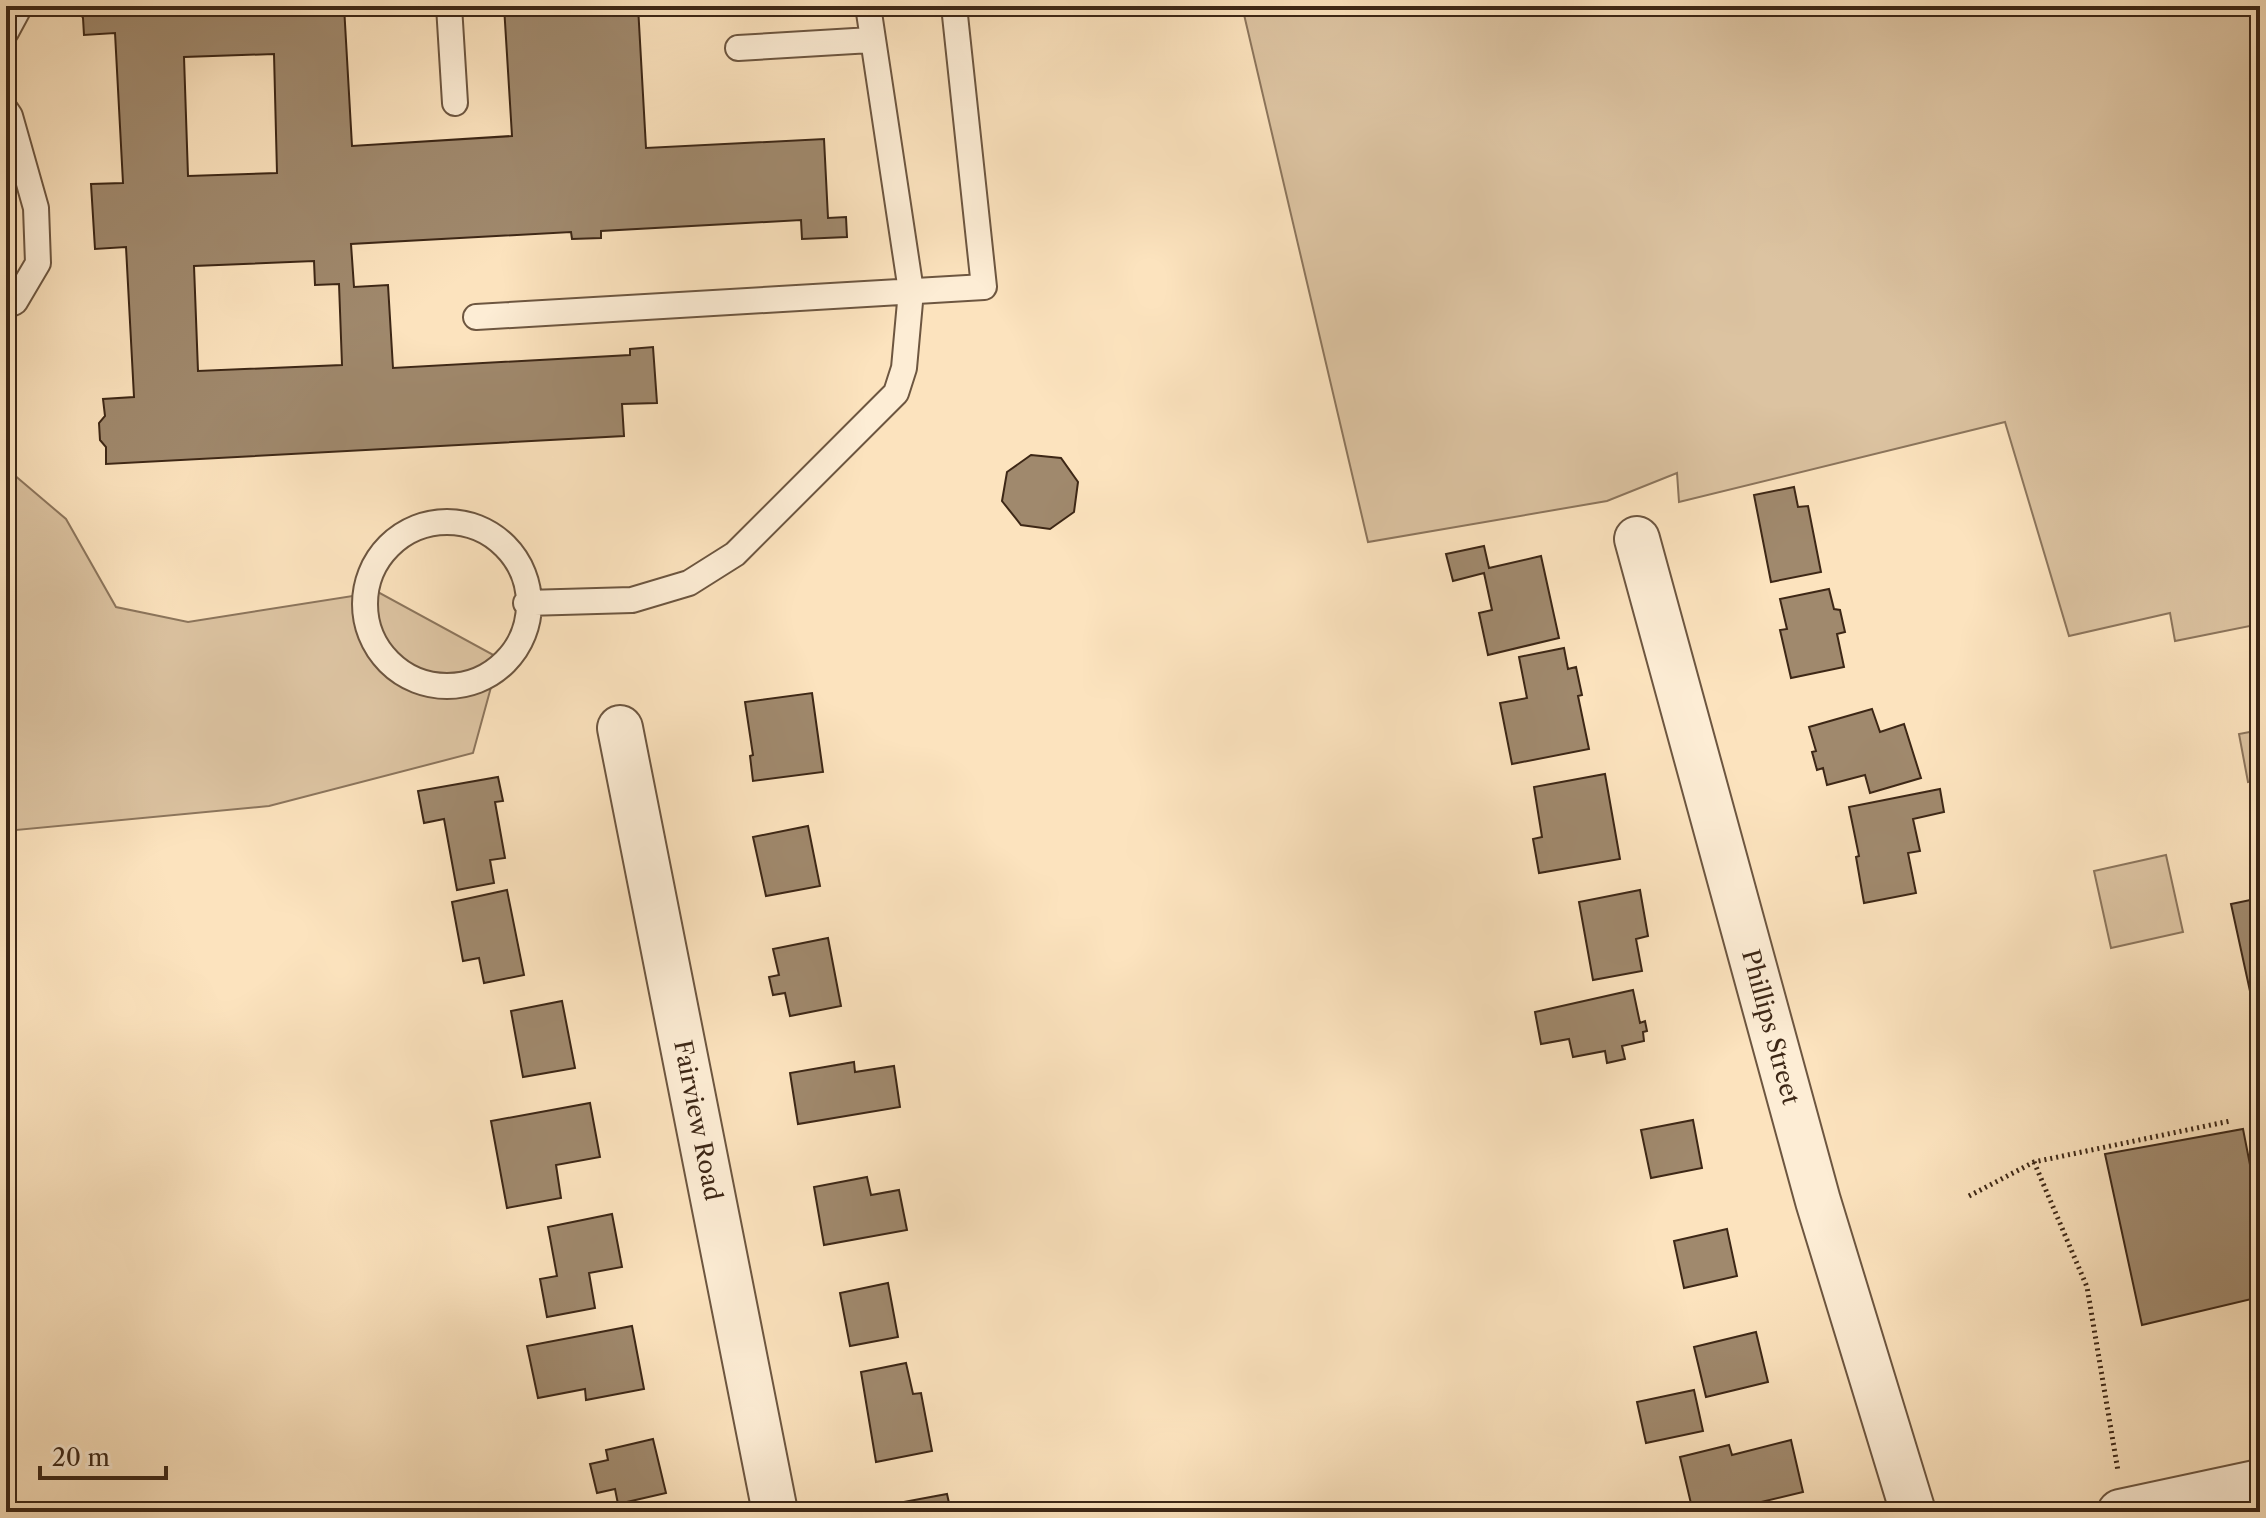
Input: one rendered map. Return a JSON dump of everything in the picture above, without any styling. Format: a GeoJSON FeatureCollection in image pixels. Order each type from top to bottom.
{"type":"FeatureCollection","features":[{"type":"Feature","properties":{"kind":"street","name":"Phillips Street"},"geometry":{"type":"LineString","coordinates":[[1637,539],[1818,1201],[1913,1512]]}},
{"type":"Feature","properties":{"kind":"street","name":"Fairview Road"},"geometry":{"type":"LineString","coordinates":[[620,728],[775,1512]]}},
{"type":"Feature","properties":{"kind":"street"},"geometry":{"type":"LineString","coordinates":[[2120,1499],[2260,1482]]}},
{"type":"Feature","properties":{"kind":"lane"},"geometry":{"type":"LineString","coordinates":[[6,32],[20,6]]}},
{"type":"Feature","properties":{"kind":"lane"},"geometry":{"type":"LineString","coordinates":[[449,6],[455,103]]}},
{"type":"Feature","properties":{"kind":"lane"},"geometry":{"type":"LineString","coordinates":[[526,603],[632,600],[689,583],[735,554],[896,393],[904,368],[911,291],[868,6]]}},
{"type":"Feature","properties":{"kind":"lane"},"geometry":{"type":"LineString","coordinates":[[476,317],[984,287],[954,6]]}},
{"type":"Feature","properties":{"kind":"lane"},"geometry":{"type":"LineString","coordinates":[[738,48],[871,40]]}},
{"type":"Feature","properties":{"kind":"lane"},"geometry":{"type":"LineString","coordinates":[[6,110],[36,208],[38,263],[15,302],[6,306]]}},
{"type":"Feature","properties":{"kind":"lane"},"geometry":{"type":"LineString","coordinates":[[445,520],[472,524],[495,535],[514,554],[526,577],[526,603],[527,631],[513,656],[491,675],[465,686],[437,687],[410,678],[387,661],[371,637],[365,609],[367,581],[378,557],[396,538],[408,531],[445,520]]}},
{"type":"Feature","properties":{"kind":"path"},"geometry":{"type":"LineString","coordinates":[[1969,1196],[2034,1162],[2230,1121]]}},
{"type":"Feature","properties":{"kind":"path"},"geometry":{"type":"LineString","coordinates":[[2034,1162],[2087,1287],[2120,1499]]}},
{"type":"Feature","properties":{"kind":"shaded area"},"geometry":{"type":"Polygon","coordinates":[[[1242,6],[2260,6],[2260,624],[2175,641],[2170,613],[2069,636],[2005,422],[1679,502],[1677,473],[1607,501],[1368,542],[1242,6]]]}},
{"type":"Feature","properties":{"kind":"shaded area"},"geometry":{"type":"Polygon","coordinates":[[[6,468],[66,519],[116,607],[188,622],[378,592],[499,658],[473,753],[269,806],[6,831],[6,468]]]}},
{"type":"Feature","properties":{"kind":"shaded area"},"geometry":{"type":"Polygon","coordinates":[[[2260,730],[2260,779],[2248,782],[2239,734],[2260,730]]]}},
{"type":"Feature","properties":{"kind":"shaded area"},"geometry":{"type":"Polygon","coordinates":[[[2166,855],[2183,932],[2111,948],[2094,871],[2166,855]]]}},
{"type":"Feature","properties":{"kind":"building"},"geometry":{"type":"Polygon","coordinates":[[[77,6],[344,6],[352,146],[512,136],[504,6],[638,6],[646,148],[824,139],[828,218],[846,217],[847,237],[802,239],[801,220],[601,231],[601,238],[572,239],[571,232],[351,244],[354,287],[388,285],[393,368],[630,355],[630,349],[653,347],[657,403],[622,404],[624,436],[106,464],[106,447],[100,440],[99,423],[105,416],[103,399],[134,397],[126,247],[95,249],[91,184],[123,183],[115,33],[84,35],[83,18],[77,6]],[[274,54],[184,57],[188,176],[277,173],[274,54]],[[314,261],[194,266],[198,371],[342,365],[339,284],[315,285],[314,261]]]}},
{"type":"Feature","properties":{"kind":"building"},"geometry":{"type":"Polygon","coordinates":[[[1031,455],[1061,458],[1078,482],[1074,512],[1050,529],[1021,525],[1002,501],[1007,472],[1031,455]]]}},
{"type":"Feature","properties":{"kind":"building"},"geometry":{"type":"Polygon","coordinates":[[[1794,487],[1798,507],[1808,506],[1821,572],[1771,582],[1754,495],[1794,487]]]}},
{"type":"Feature","properties":{"kind":"building"},"geometry":{"type":"Polygon","coordinates":[[[1484,546],[1489,568],[1541,556],[1559,638],[1488,655],[1479,613],[1492,610],[1484,573],[1453,581],[1446,554],[1484,546]]]}},
{"type":"Feature","properties":{"kind":"building"},"geometry":{"type":"Polygon","coordinates":[[[1829,589],[1834,609],[1840,610],[1845,632],[1837,634],[1844,667],[1791,678],[1780,630],[1787,629],[1780,599],[1829,589]]]}},
{"type":"Feature","properties":{"kind":"building"},"geometry":{"type":"Polygon","coordinates":[[[1564,648],[1568,669],[1576,667],[1582,695],[1578,696],[1589,749],[1512,764],[1500,703],[1527,698],[1519,657],[1564,648]]]}},
{"type":"Feature","properties":{"kind":"building"},"geometry":{"type":"Polygon","coordinates":[[[812,693],[823,772],[753,781],[750,756],[753,755],[745,702],[812,693]]]}},
{"type":"Feature","properties":{"kind":"building"},"geometry":{"type":"Polygon","coordinates":[[[1872,709],[1880,732],[1904,724],[1921,778],[1870,793],[1865,775],[1827,785],[1823,768],[1817,770],[1812,752],[1816,751],[1809,727],[1872,709]]]}},
{"type":"Feature","properties":{"kind":"building"},"geometry":{"type":"Polygon","coordinates":[[[1605,774],[1620,859],[1539,873],[1533,839],[1542,837],[1534,787],[1605,774]]]}},
{"type":"Feature","properties":{"kind":"building"},"geometry":{"type":"Polygon","coordinates":[[[498,777],[503,801],[495,802],[505,858],[490,860],[494,883],[457,890],[444,819],[424,823],[418,791],[498,777]]]}},
{"type":"Feature","properties":{"kind":"building"},"geometry":{"type":"Polygon","coordinates":[[[1940,789],[1944,812],[1913,819],[1920,851],[1908,853],[1916,893],[1864,903],[1849,807],[1940,789]]]}},
{"type":"Feature","properties":{"kind":"building"},"geometry":{"type":"Polygon","coordinates":[[[808,826],[820,886],[766,896],[753,837],[808,826]]]}},
{"type":"Feature","properties":{"kind":"building"},"geometry":{"type":"Polygon","coordinates":[[[507,890],[524,975],[484,983],[479,958],[463,961],[452,902],[507,890]]]}},
{"type":"Feature","properties":{"kind":"building"},"geometry":{"type":"Polygon","coordinates":[[[1640,890],[1648,936],[1636,939],[1642,971],[1593,980],[1579,902],[1640,890]]]}},
{"type":"Feature","properties":{"kind":"building"},"geometry":{"type":"Polygon","coordinates":[[[2260,898],[2260,1037],[2231,904],[2260,898]]]}},
{"type":"Feature","properties":{"kind":"building"},"geometry":{"type":"Polygon","coordinates":[[[828,938],[841,1006],[790,1016],[785,993],[773,995],[769,977],[779,975],[773,949],[828,938]]]}},
{"type":"Feature","properties":{"kind":"building"},"geometry":{"type":"Polygon","coordinates":[[[1633,990],[1640,1023],[1645,1021],[1647,1031],[1643,1032],[1644,1041],[1622,1046],[1625,1059],[1607,1063],[1605,1051],[1573,1057],[1569,1039],[1541,1044],[1535,1012],[1633,990]]]}},
{"type":"Feature","properties":{"kind":"building"},"geometry":{"type":"Polygon","coordinates":[[[562,1001],[575,1068],[523,1077],[511,1011],[562,1001]]]}},
{"type":"Feature","properties":{"kind":"building"},"geometry":{"type":"Polygon","coordinates":[[[854,1062],[855,1072],[894,1066],[900,1107],[798,1124],[790,1073],[854,1062]]]}},
{"type":"Feature","properties":{"kind":"building"},"geometry":{"type":"Polygon","coordinates":[[[590,1103],[600,1157],[556,1165],[561,1198],[507,1208],[491,1121],[590,1103]]]}},
{"type":"Feature","properties":{"kind":"building"},"geometry":{"type":"Polygon","coordinates":[[[1693,1120],[1702,1168],[1651,1178],[1641,1130],[1693,1120]]]}},
{"type":"Feature","properties":{"kind":"building"},"geometry":{"type":"Polygon","coordinates":[[[2243,1129],[2252,1175],[2260,1174],[2260,1297],[2142,1325],[2105,1154],[2243,1129]]]}},
{"type":"Feature","properties":{"kind":"building"},"geometry":{"type":"Polygon","coordinates":[[[867,1177],[871,1195],[899,1190],[907,1230],[824,1245],[814,1187],[867,1177]]]}},
{"type":"Feature","properties":{"kind":"building"},"geometry":{"type":"Polygon","coordinates":[[[612,1214],[622,1267],[589,1273],[595,1308],[547,1317],[540,1279],[557,1276],[548,1227],[612,1214]]]}},
{"type":"Feature","properties":{"kind":"building"},"geometry":{"type":"Polygon","coordinates":[[[1727,1229],[1737,1276],[1684,1288],[1674,1241],[1727,1229]]]}},
{"type":"Feature","properties":{"kind":"building"},"geometry":{"type":"Polygon","coordinates":[[[888,1283],[898,1337],[850,1346],[840,1293],[888,1283]]]}},
{"type":"Feature","properties":{"kind":"building"},"geometry":{"type":"Polygon","coordinates":[[[632,1326],[644,1389],[586,1400],[585,1389],[538,1398],[527,1346],[632,1326]]]}},
{"type":"Feature","properties":{"kind":"building"},"geometry":{"type":"Polygon","coordinates":[[[1756,1332],[1768,1382],[1706,1397],[1694,1347],[1756,1332]]]}},
{"type":"Feature","properties":{"kind":"building"},"geometry":{"type":"Polygon","coordinates":[[[906,1363],[913,1394],[921,1393],[932,1451],[876,1462],[861,1372],[906,1363]]]}},
{"type":"Feature","properties":{"kind":"building"},"geometry":{"type":"Polygon","coordinates":[[[1694,1390],[1703,1431],[1646,1443],[1637,1402],[1694,1390]]]}},
{"type":"Feature","properties":{"kind":"building"},"geometry":{"type":"Polygon","coordinates":[[[653,1439],[666,1493],[618,1504],[615,1489],[597,1493],[590,1464],[608,1460],[606,1450],[653,1439]]]}},
{"type":"Feature","properties":{"kind":"building"},"geometry":{"type":"Polygon","coordinates":[[[1791,1440],[1803,1492],[1719,1512],[1693,1512],[1680,1457],[1729,1445],[1732,1455],[1791,1440]]]}},
{"type":"Feature","properties":{"kind":"building"},"geometry":{"type":"Polygon","coordinates":[[[947,1494],[951,1512],[899,1512],[898,1503],[947,1494]]]}}]}
